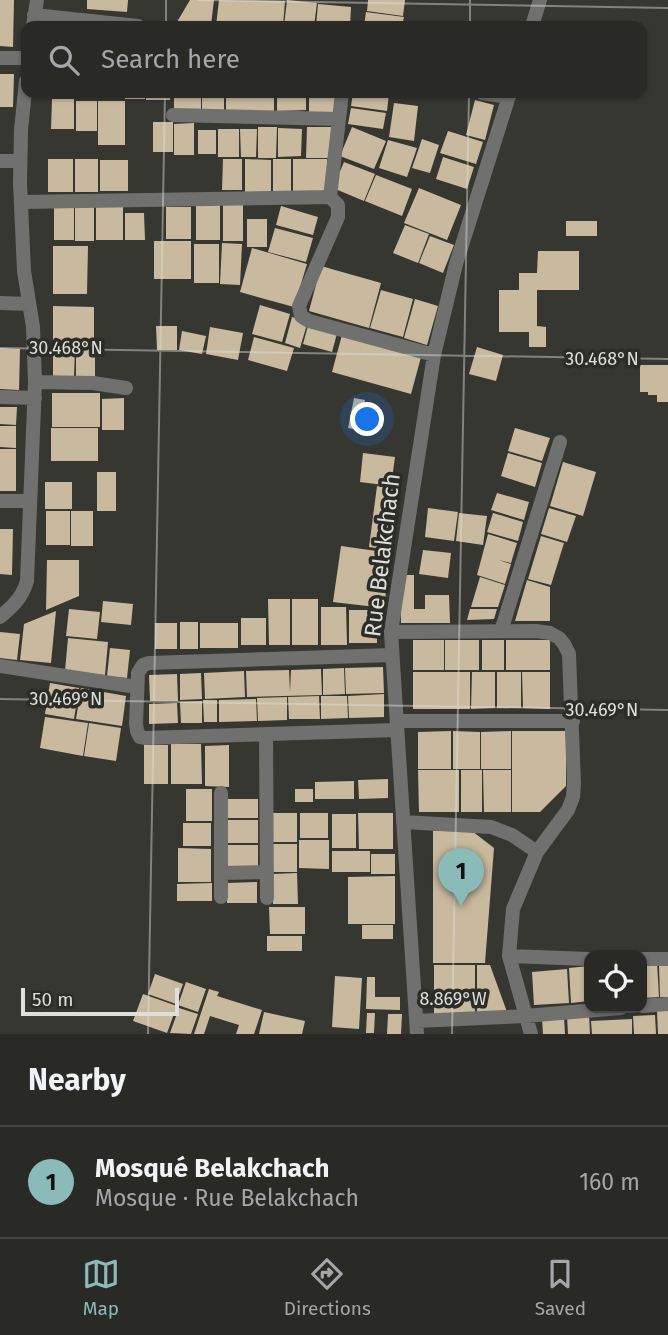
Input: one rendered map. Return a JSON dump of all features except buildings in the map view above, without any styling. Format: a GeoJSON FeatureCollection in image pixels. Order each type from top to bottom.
{"type":"FeatureCollection","features":[{"type":"Feature","properties":{"kind":"street"},"geometry":{"type":"LineString","coordinates":[[33,21],[37,0]]}},
{"type":"Feature","properties":{"kind":"street"},"geometry":{"type":"LineString","coordinates":[[534,21],[540,0]]}},
{"type":"Feature","properties":{"kind":"street"},"geometry":{"type":"LineString","coordinates":[[0,58],[21,58]]}},
{"type":"Feature","properties":{"kind":"street"},"geometry":{"type":"LineString","coordinates":[[0,617],[18,602],[27,581],[35,382],[33,327],[24,271],[21,202],[20,161],[24,98]]}},
{"type":"Feature","properties":{"kind":"street"},"geometry":{"type":"LineString","coordinates":[[330,197],[341,98]]}},
{"type":"Feature","properties":{"kind":"street","name":"Rue Belakchach"},"geometry":{"type":"LineString","coordinates":[[416,1028],[391,632],[434,355],[456,264],[509,98]]}},
{"type":"Feature","properties":{"kind":"street"},"geometry":{"type":"LineString","coordinates":[[173,116],[339,119]]}},
{"type":"Feature","properties":{"kind":"street"},"geometry":{"type":"LineString","coordinates":[[0,161],[20,161]]}},
{"type":"Feature","properties":{"kind":"street"},"geometry":{"type":"LineString","coordinates":[[21,202],[330,197],[338,205],[338,217],[299,306],[301,316],[309,321],[434,355]]}},
{"type":"Feature","properties":{"kind":"street"},"geometry":{"type":"LineString","coordinates":[[0,303],[29,303]]}},
{"type":"Feature","properties":{"kind":"street"},"geometry":{"type":"LineString","coordinates":[[35,382],[93,383],[127,388]]}},
{"type":"Feature","properties":{"kind":"street"},"geometry":{"type":"LineString","coordinates":[[0,397],[35,398]]}},
{"type":"Feature","properties":{"kind":"street"},"geometry":{"type":"LineString","coordinates":[[501,631],[560,442]]}},
{"type":"Feature","properties":{"kind":"street"},"geometry":{"type":"LineString","coordinates":[[0,501],[29,501]]}},
{"type":"Feature","properties":{"kind":"street"},"geometry":{"type":"LineString","coordinates":[[391,632],[536,631],[550,633],[559,638],[569,654],[575,785],[573,797],[568,810],[537,852],[513,909],[509,956],[531,1034]]}},
{"type":"Feature","properties":{"kind":"street"},"geometry":{"type":"LineString","coordinates":[[393,655],[149,663],[139,668],[138,673],[137,731],[140,737],[146,738],[573,720]]}},
{"type":"Feature","properties":{"kind":"street"},"geometry":{"type":"LineString","coordinates":[[0,666],[137,687]]}},
{"type":"Feature","properties":{"kind":"street"},"geometry":{"type":"LineString","coordinates":[[266,734],[267,898]]}},
{"type":"Feature","properties":{"kind":"street"},"geometry":{"type":"LineString","coordinates":[[221,793],[221,897]]}},
{"type":"Feature","properties":{"kind":"street"},"geometry":{"type":"LineString","coordinates":[[403,822],[491,827],[512,835],[537,852]]}},
{"type":"Feature","properties":{"kind":"street"},"geometry":{"type":"LineString","coordinates":[[221,873],[267,873]]}},
{"type":"Feature","properties":{"kind":"street"},"geometry":{"type":"LineString","coordinates":[[509,956],[584,959]]}},
{"type":"Feature","properties":{"kind":"street"},"geometry":{"type":"LineString","coordinates":[[647,959],[668,959]]}},
{"type":"Feature","properties":{"kind":"street"},"geometry":{"type":"LineString","coordinates":[[647,1006],[668,1004]]}},
{"type":"Feature","properties":{"kind":"street"},"geometry":{"type":"LineString","coordinates":[[416,1028],[584,1011]]}},
{"type":"Feature","properties":{"kind":"place","name":"Mosqué Belakchach"},"geometry":{"type":"Point","coordinates":[461,906]}}]}
